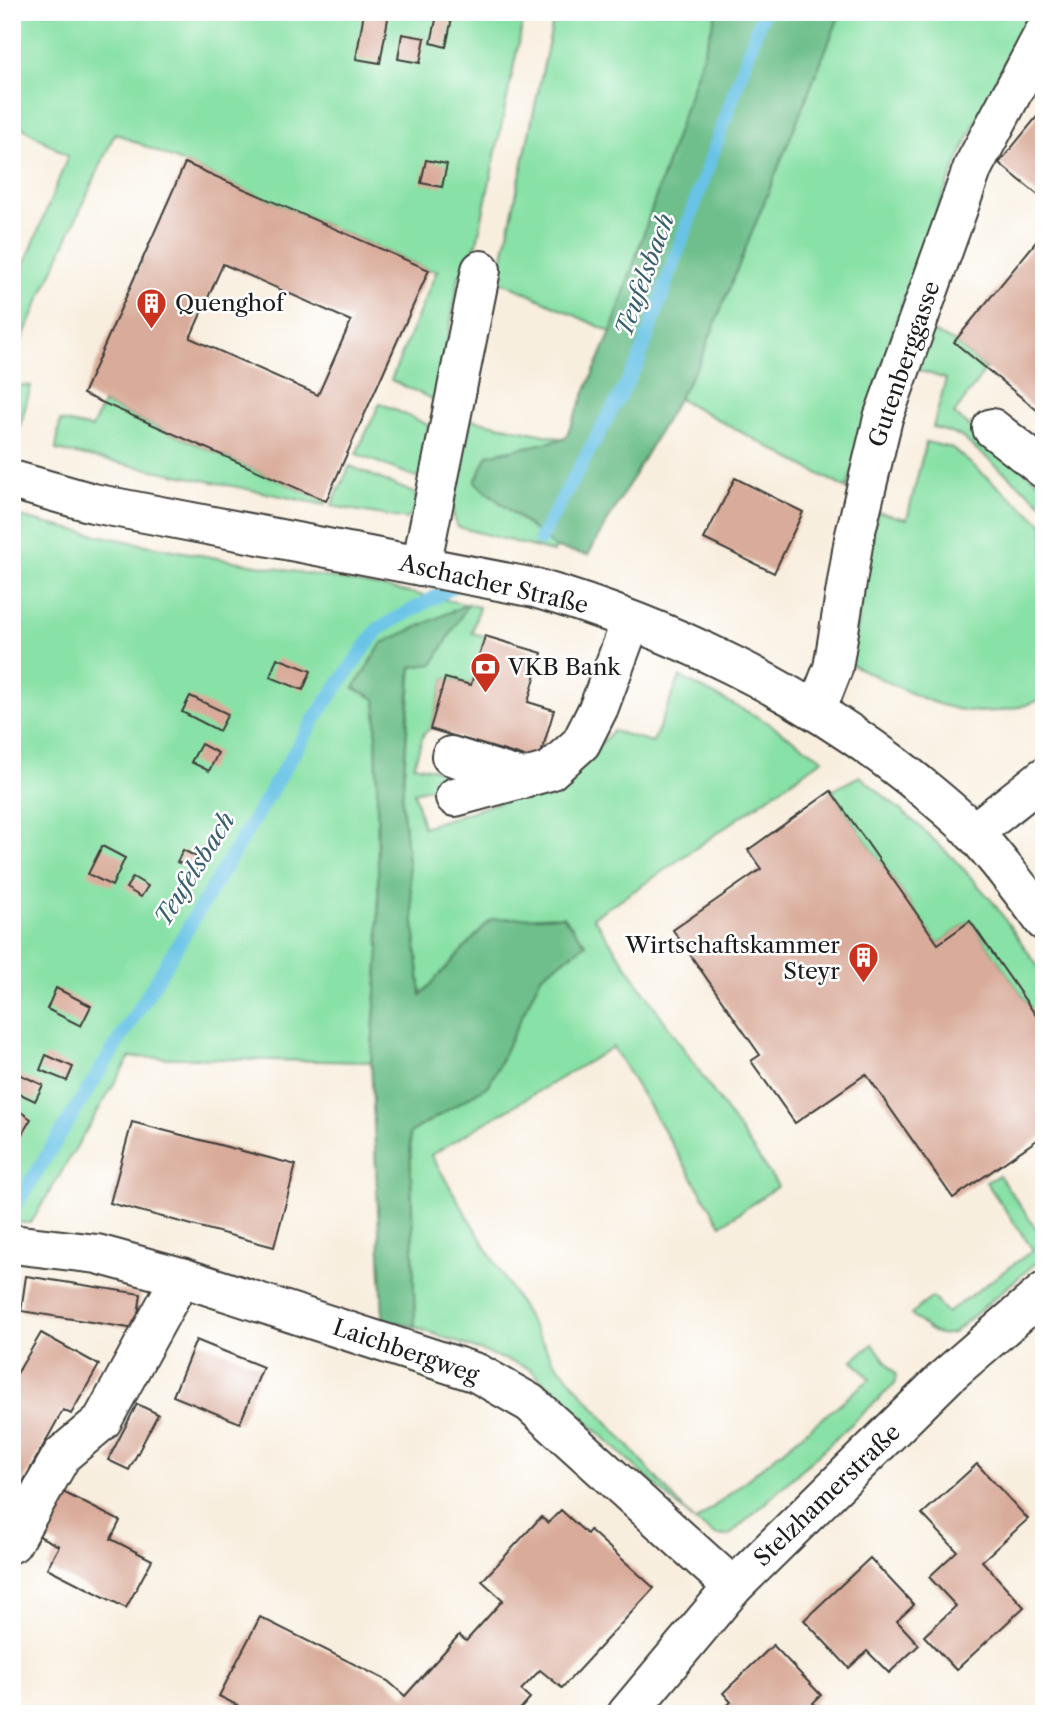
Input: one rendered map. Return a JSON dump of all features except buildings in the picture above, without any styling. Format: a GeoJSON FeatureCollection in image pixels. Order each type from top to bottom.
{"type":"FeatureCollection","features":[{"type":"Feature","properties":{"kind":"street","name":"Gutenberggasse"},"geometry":{"type":"LineString","coordinates":[[816,710],[833,668],[854,539],[887,406],[973,167],[1044,33]]}},
{"type":"Feature","properties":{"kind":"street"},"geometry":{"type":"LineString","coordinates":[[421,566],[481,270]]}},
{"type":"Feature","properties":{"kind":"street"},"geometry":{"type":"LineString","coordinates":[[992,428],[1044,469]]}},
{"type":"Feature","properties":{"kind":"street","name":"Aschacher Straße"},"geometry":{"type":"LineString","coordinates":[[12,480],[93,503],[535,589],[584,603],[631,621],[730,665],[816,710],[887,759],[974,833],[1044,921]]}},
{"type":"Feature","properties":{"kind":"street"},"geometry":{"type":"LineString","coordinates":[[455,797],[550,771],[580,743],[599,708],[631,621]]}},
{"type":"Feature","properties":{"kind":"street"},"geometry":{"type":"LineString","coordinates":[[451,756],[524,779]]}},
{"type":"Feature","properties":{"kind":"street"},"geometry":{"type":"LineString","coordinates":[[974,833],[1044,777]]}},
{"type":"Feature","properties":{"kind":"street","name":"Laichbergweg"},"geometry":{"type":"LineString","coordinates":[[17,1244],[97,1254],[181,1277],[477,1373],[530,1403],[733,1587]]}},
{"type":"Feature","properties":{"kind":"street"},"geometry":{"type":"LineString","coordinates":[[12,1543],[62,1455],[102,1421],[181,1277]]}},
{"type":"Feature","properties":{"kind":"street","name":"Stelzhamerstraße"},"geometry":{"type":"LineString","coordinates":[[627,1714],[733,1587],[947,1376],[1044,1292]]}},
{"type":"Feature","properties":{"kind":"green space"},"geometry":{"type":"Polygon","coordinates":[[[12,12],[525,12],[477,243],[459,277],[437,397],[432,399],[391,380],[437,270],[429,270],[115,133],[12,361],[12,297],[68,156],[20,126],[12,126],[12,12]]]}},
{"type":"Feature","properties":{"kind":"green space"},"geometry":{"type":"Polygon","coordinates":[[[555,12],[717,12],[611,332],[498,280],[555,12]]]}},
{"type":"Feature","properties":{"kind":"green space"},"geometry":{"type":"Polygon","coordinates":[[[717,12],[841,12],[700,361],[588,555],[556,548],[475,482],[488,455],[565,439],[611,332],[717,12]]]}},
{"type":"Feature","properties":{"kind":"green space"},"geometry":{"type":"Polygon","coordinates":[[[841,12],[1032,12],[989,94],[933,220],[887,350],[847,489],[678,398],[700,361],[841,12]]]}},
{"type":"Feature","properties":{"kind":"green space"},"geometry":{"type":"Polygon","coordinates":[[[924,328],[954,342],[986,369],[954,414],[1044,486],[1044,505],[960,436],[933,427],[946,379],[915,369],[924,328]]]}},
{"type":"Feature","properties":{"kind":"green space"},"geometry":{"type":"Polygon","coordinates":[[[12,385],[31,386],[16,441],[12,440],[12,385]]]}},
{"type":"Feature","properties":{"kind":"green space"},"geometry":{"type":"Polygon","coordinates":[[[103,403],[326,501],[325,505],[56,450],[60,421],[92,428],[103,403]]]}},
{"type":"Feature","properties":{"kind":"green space"},"geometry":{"type":"Polygon","coordinates":[[[380,403],[426,424],[429,428],[421,476],[418,478],[356,454],[380,403]]]}},
{"type":"Feature","properties":{"kind":"green space"},"geometry":{"type":"Polygon","coordinates":[[[469,419],[564,439],[488,455],[475,482],[556,548],[553,552],[458,527],[454,518],[454,491],[469,419]]]}},
{"type":"Feature","properties":{"kind":"green space"},"geometry":{"type":"Polygon","coordinates":[[[926,442],[952,448],[1044,525],[1044,698],[1016,708],[991,712],[967,711],[921,698],[850,664],[877,512],[907,519],[926,442]]]}},
{"type":"Feature","properties":{"kind":"green space"},"geometry":{"type":"Polygon","coordinates":[[[350,466],[414,493],[417,498],[414,513],[406,519],[331,506],[350,466]]]}},
{"type":"Feature","properties":{"kind":"green space"},"geometry":{"type":"Polygon","coordinates":[[[12,515],[128,541],[467,604],[355,688],[376,699],[379,951],[371,1062],[130,1057],[31,1223],[12,1222],[12,515]]]}},
{"type":"Feature","properties":{"kind":"green space"},"geometry":{"type":"Polygon","coordinates":[[[467,604],[479,607],[472,633],[485,636],[471,685],[445,678],[430,729],[424,733],[414,765],[452,773],[452,782],[414,792],[423,827],[562,782],[613,731],[653,742],[680,677],[760,718],[823,759],[593,917],[778,1186],[721,1225],[613,1047],[431,1155],[553,1360],[695,1522],[529,1368],[415,1327],[410,1133],[489,1085],[541,976],[586,944],[421,996],[402,801],[412,667],[433,663],[467,604]]]}},
{"type":"Feature","properties":{"kind":"green space"},"geometry":{"type":"Polygon","coordinates":[[[468,604],[433,664],[411,667],[402,801],[421,995],[491,919],[563,916],[586,944],[541,976],[489,1085],[410,1133],[415,1327],[383,1319],[371,1062],[379,951],[376,699],[354,688],[382,643],[468,604]]]}},
{"type":"Feature","properties":{"kind":"green space"},"geometry":{"type":"Polygon","coordinates":[[[860,776],[917,824],[957,862],[993,902],[1044,975],[1044,1027],[970,921],[938,944],[831,791],[860,776]]]}},
{"type":"Feature","properties":{"kind":"green space"},"geometry":{"type":"Polygon","coordinates":[[[999,1175],[1044,1240],[1044,1256],[953,1333],[935,1333],[911,1314],[932,1297],[947,1313],[1033,1250],[986,1182],[999,1175]]]}},
{"type":"Feature","properties":{"kind":"green space"},"geometry":{"type":"Polygon","coordinates":[[[873,1344],[896,1375],[894,1385],[729,1536],[716,1535],[695,1522],[870,1379],[853,1360],[873,1344]]]}},
{"type":"Feature","properties":{"kind":"waterway","name":"Teufelsbach"},"geometry":{"type":"LineString","coordinates":[[540,539],[638,363],[763,12]]}},
{"type":"Feature","properties":{"kind":"waterway","name":"Teufelsbach"},"geometry":{"type":"LineString","coordinates":[[12,1211],[145,999],[315,718],[378,629],[453,587]]}},
{"type":"Feature","properties":{"kind":"place","name":"Quenghof"},"geometry":{"type":"Point","coordinates":[152,330]}},
{"type":"Feature","properties":{"kind":"place","name":"VKB Bank"},"geometry":{"type":"Point","coordinates":[485,694]}},
{"type":"Feature","properties":{"kind":"place","name":"Wirtschaftskammer Steyr"},"geometry":{"type":"Point","coordinates":[863,985]}}]}
